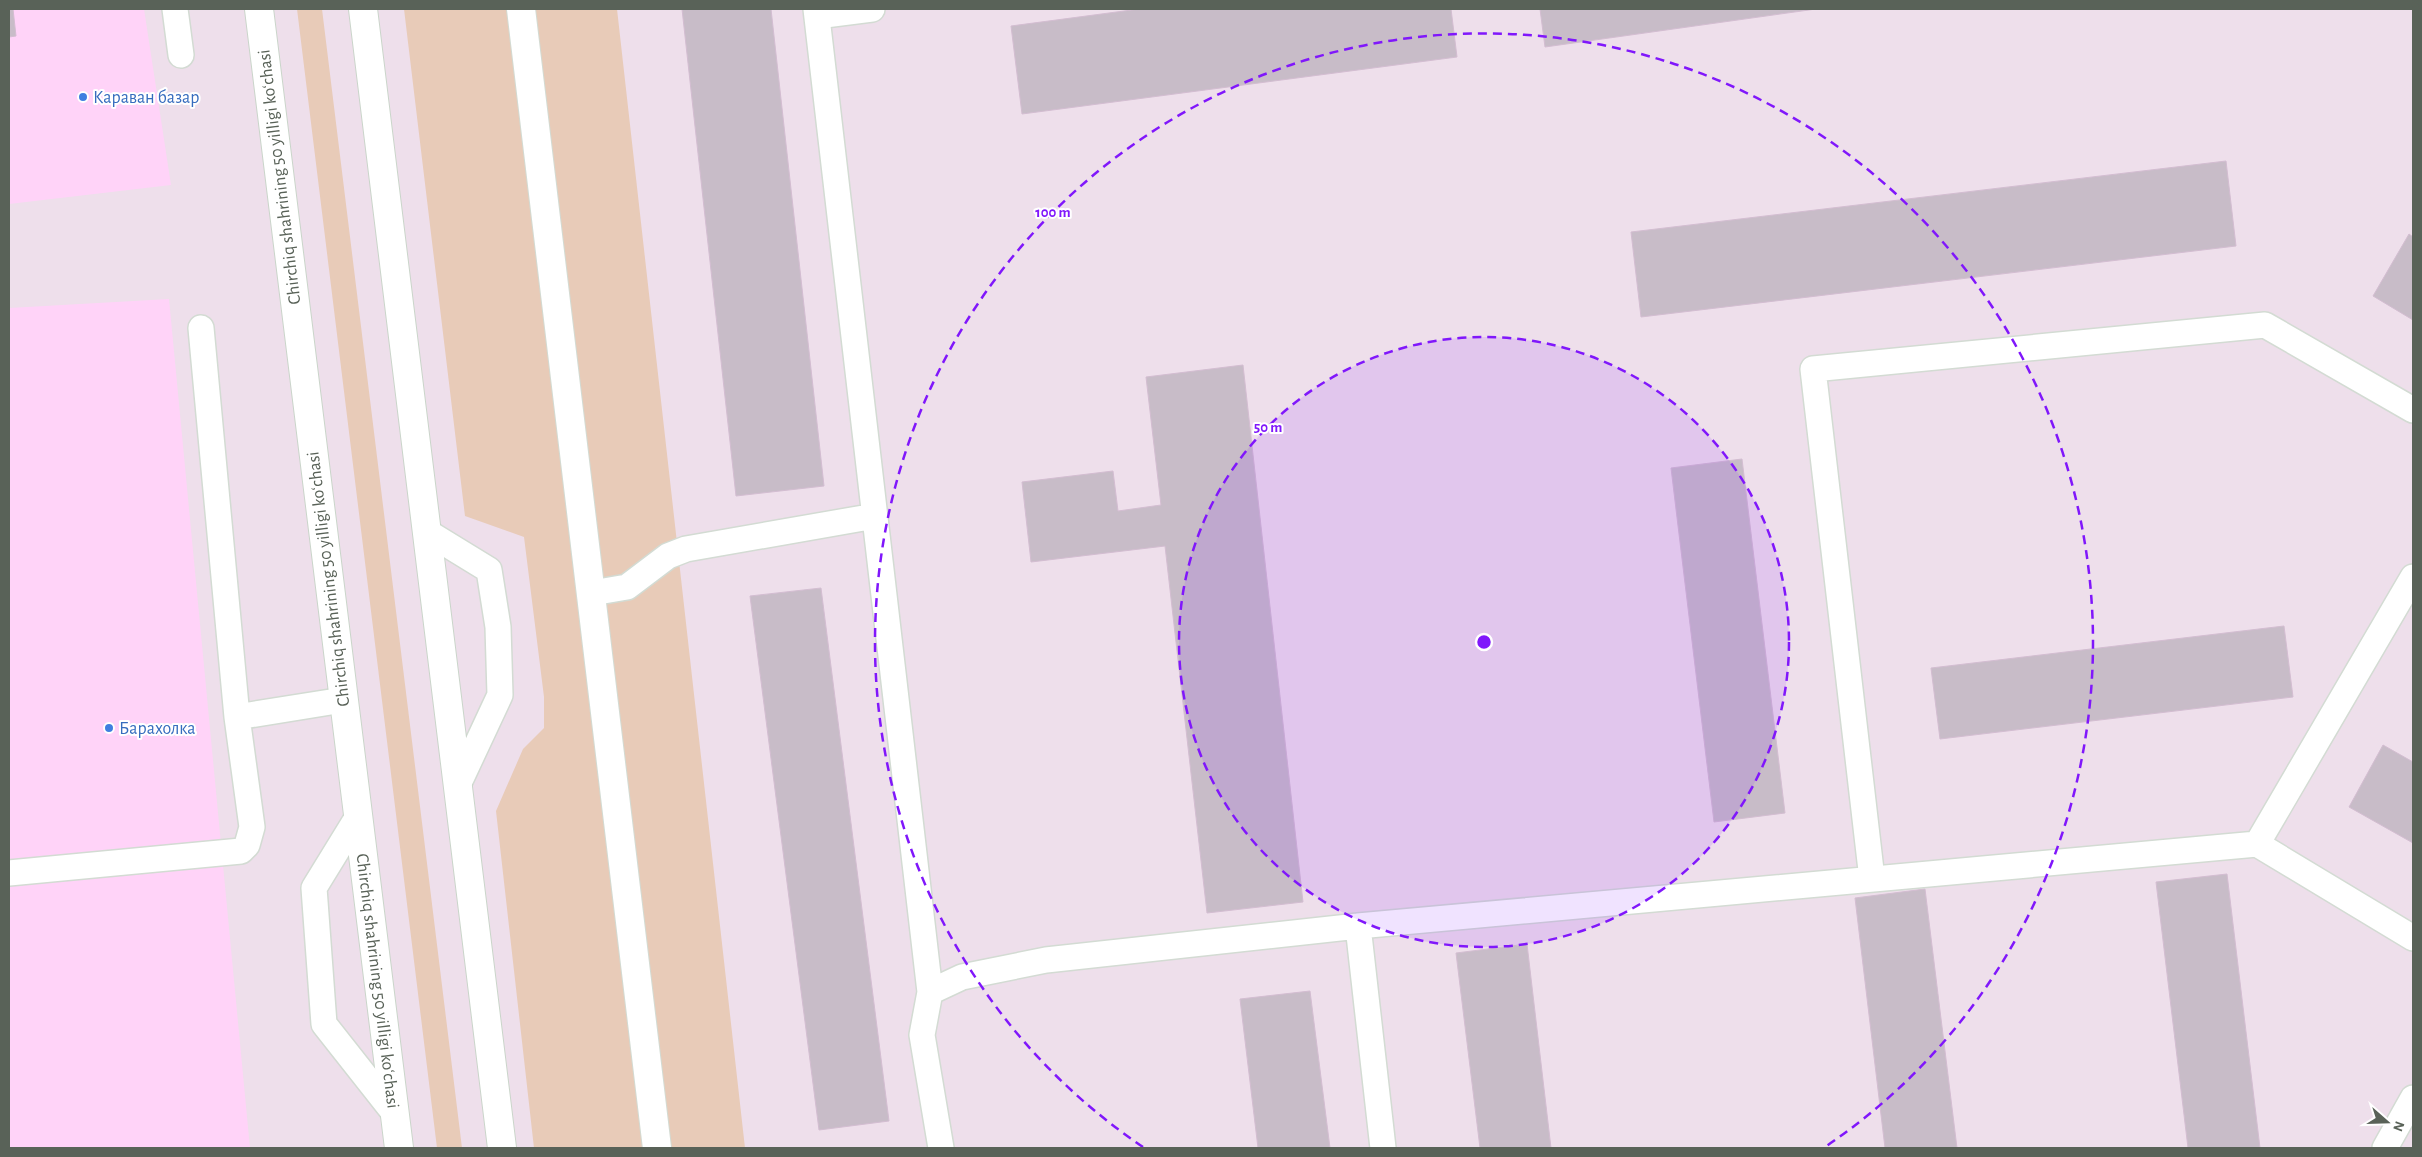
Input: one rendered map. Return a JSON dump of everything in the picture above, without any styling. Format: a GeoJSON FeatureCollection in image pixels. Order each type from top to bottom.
{"type":"FeatureCollection","features":[{"type":"Feature","properties":{"kind":"main road","name":"Chirchiq shahrining 50 yilligi koʻchasi"},"geometry":{"type":"LineString","coordinates":[[259,9],[399,1148]]}},
{"type":"Feature","properties":{"kind":"main road"},"geometry":{"type":"LineString","coordinates":[[363,9],[502,1148]]}},
{"type":"Feature","properties":{"kind":"main road"},"geometry":{"type":"LineString","coordinates":[[521,9],[658,1148]]}},
{"type":"Feature","properties":{"kind":"lane"},"geometry":{"type":"LineString","coordinates":[[175,9],[181,55]]}},
{"type":"Feature","properties":{"kind":"lane"},"geometry":{"type":"LineString","coordinates":[[872,9],[816,12],[930,992],[922,1034],[942,1148]]}},
{"type":"Feature","properties":{"kind":"lane"},"geometry":{"type":"LineString","coordinates":[[1872,879],[1813,369],[2265,325],[2413,410]]}},
{"type":"Feature","properties":{"kind":"lane"},"geometry":{"type":"LineString","coordinates":[[9,873],[241,851],[247,845],[252,827],[237,717],[201,328]]}},
{"type":"Feature","properties":{"kind":"lane"},"geometry":{"type":"LineString","coordinates":[[592,593],[628,587],[668,556],[686,549],[875,516]]}},
{"type":"Feature","properties":{"kind":"lane"},"geometry":{"type":"LineString","coordinates":[[427,532],[490,570],[498,627],[500,695],[458,785]]}},
{"type":"Feature","properties":{"kind":"lane"},"geometry":{"type":"LineString","coordinates":[[2257,844],[2413,577]]}},
{"type":"Feature","properties":{"kind":"lane"},"geometry":{"type":"LineString","coordinates":[[237,717],[343,700]]}},
{"type":"Feature","properties":{"kind":"lane"},"geometry":{"type":"LineString","coordinates":[[358,818],[314,888],[324,1024],[395,1114]]}},
{"type":"Feature","properties":{"kind":"lane"},"geometry":{"type":"LineString","coordinates":[[930,992],[962,977],[1046,960],[1358,926],[2257,844],[2413,938]]}},
{"type":"Feature","properties":{"kind":"lane"},"geometry":{"type":"LineString","coordinates":[[1358,926],[1383,1148]]}},
{"type":"Feature","properties":{"kind":"lane"},"geometry":{"type":"LineString","coordinates":[[2385,1148],[2413,1098]]}},
{"type":"Feature","properties":{"kind":"shaded area","name":"Караван базар"},"geometry":{"type":"Polygon","coordinates":[[[9,9],[144,9],[171,185],[9,204],[9,9]]]}},
{"type":"Feature","properties":{"kind":"shaded area"},"geometry":{"type":"Polygon","coordinates":[[[297,9],[322,9],[462,1148],[437,1148],[297,9]]]}},
{"type":"Feature","properties":{"kind":"shaded area"},"geometry":{"type":"Polygon","coordinates":[[[404,9],[617,9],[745,1148],[534,1148],[496,811],[523,749],[544,728],[544,697],[524,537],[465,516],[404,9]]]}},
{"type":"Feature","properties":{"kind":"shaded area","name":"Барахолка"},"geometry":{"type":"Polygon","coordinates":[[[169,299],[250,1148],[9,1148],[9,308],[169,299]]]}},
{"type":"Feature","properties":{"kind":"building"},"geometry":{"type":"Polygon","coordinates":[[[9,9],[13,9],[16,36],[9,37],[9,9]]]}},
{"type":"Feature","properties":{"kind":"building"},"geometry":{"type":"Polygon","coordinates":[[[682,9],[771,9],[824,486],[736,496],[682,9]]]}},
{"type":"Feature","properties":{"kind":"building"},"geometry":{"type":"Polygon","coordinates":[[[1139,9],[1451,9],[1457,57],[1022,114],[1011,26],[1139,9]]]}},
{"type":"Feature","properties":{"kind":"building"},"geometry":{"type":"Polygon","coordinates":[[[1540,9],[1816,9],[1545,47],[1540,9]]]}},
{"type":"Feature","properties":{"kind":"building"},"geometry":{"type":"Polygon","coordinates":[[[2226,161],[2236,246],[1641,317],[1631,232],[2226,161]]]}},
{"type":"Feature","properties":{"kind":"building"},"geometry":{"type":"Polygon","coordinates":[[[2409,234],[2413,237],[2413,320],[2373,296],[2409,234]]]}},
{"type":"Feature","properties":{"kind":"building"},"geometry":{"type":"Polygon","coordinates":[[[1243,365],[1303,902],[1207,913],[1165,546],[1031,562],[1022,482],[1113,471],[1118,511],[1161,505],[1146,377],[1243,365]]]}},
{"type":"Feature","properties":{"kind":"building"},"geometry":{"type":"Polygon","coordinates":[[[1742,459],[1785,813],[1714,822],[1671,468],[1742,459]]]}},
{"type":"Feature","properties":{"kind":"building"},"geometry":{"type":"Polygon","coordinates":[[[821,588],[889,1121],[819,1130],[750,596],[821,588]]]}},
{"type":"Feature","properties":{"kind":"building"},"geometry":{"type":"Polygon","coordinates":[[[2284,626],[2293,697],[1940,739],[1931,668],[2284,626]]]}},
{"type":"Feature","properties":{"kind":"building"},"geometry":{"type":"Polygon","coordinates":[[[2383,745],[2413,762],[2413,843],[2349,807],[2383,745]]]}},
{"type":"Feature","properties":{"kind":"building"},"geometry":{"type":"Polygon","coordinates":[[[2227,874],[2260,1148],[2188,1148],[2156,882],[2227,874]]]}},
{"type":"Feature","properties":{"kind":"building"},"geometry":{"type":"Polygon","coordinates":[[[1925,889],[1957,1148],[1885,1148],[1855,898],[1925,889]]]}},
{"type":"Feature","properties":{"kind":"building"},"geometry":{"type":"Polygon","coordinates":[[[1527,944],[1551,1148],[1480,1148],[1456,953],[1527,944]]]}},
{"type":"Feature","properties":{"kind":"building"},"geometry":{"type":"Polygon","coordinates":[[[1310,991],[1330,1148],[1258,1148],[1240,999],[1310,991]]]}},
{"type":"Feature","properties":{"kind":"place","name":"Караван базар"},"geometry":{"type":"Point","coordinates":[83,97]}},
{"type":"Feature","properties":{"kind":"place","name":"Барахолка"},"geometry":{"type":"Point","coordinates":[109,728]}}]}
